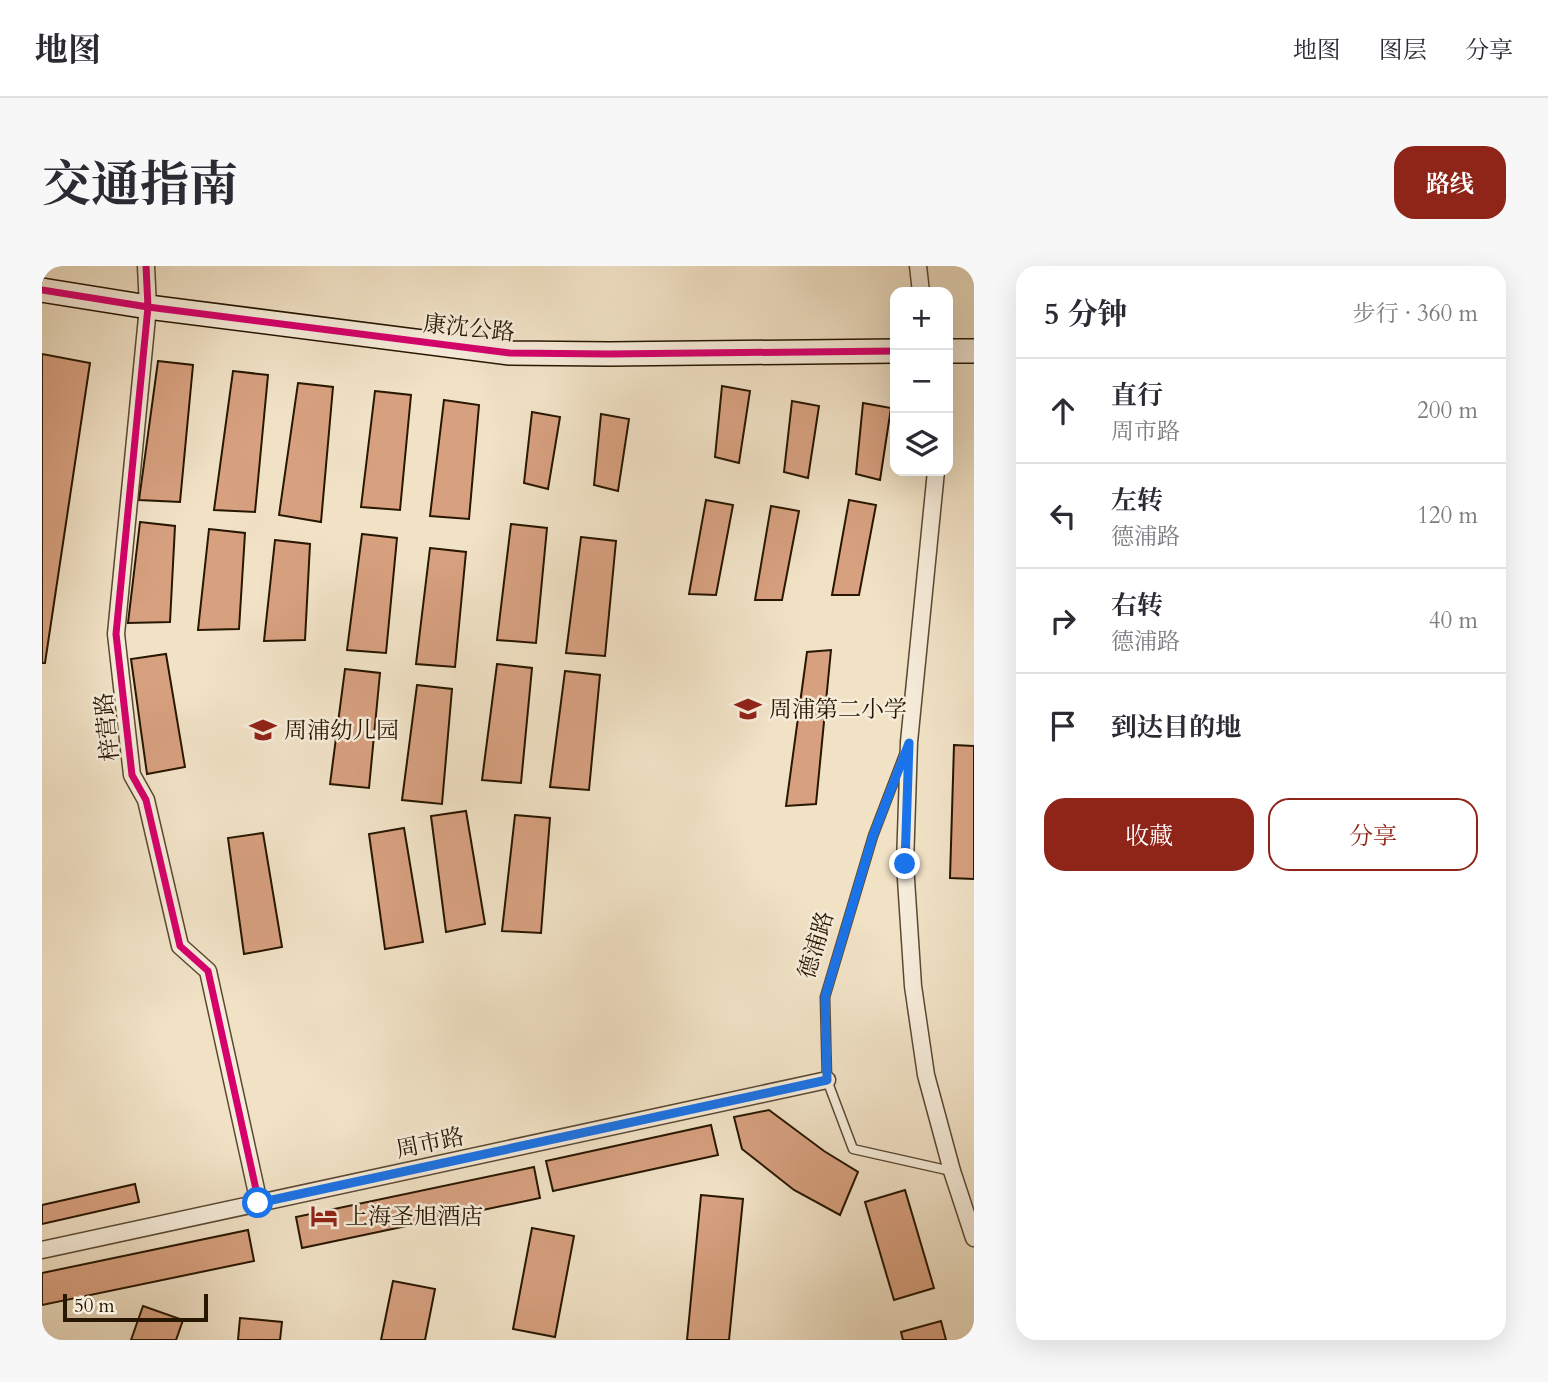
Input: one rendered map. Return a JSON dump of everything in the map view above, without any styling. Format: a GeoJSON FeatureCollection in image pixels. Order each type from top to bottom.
{"type":"FeatureCollection","features":[{"type":"Feature","properties":{"kind":"street","name":"梓营路"},"geometry":{"type":"LineString","coordinates":[[146,266],[148,307],[116,634],[132,775],[146,800],[180,946],[208,971],[258,1203]]}},
{"type":"Feature","properties":{"kind":"street"},"geometry":{"type":"LineString","coordinates":[[918,266],[920,287]]}},
{"type":"Feature","properties":{"kind":"street","name":"康沈公路"},"geometry":{"type":"LineString","coordinates":[[42,290],[148,307],[510,353],[890,351]]}},
{"type":"Feature","properties":{"kind":"street"},"geometry":{"type":"LineString","coordinates":[[953,351],[974,351]]}},
{"type":"Feature","properties":{"kind":"street","name":"德浦路"},"geometry":{"type":"LineString","coordinates":[[936,476],[909,743],[905,864],[912,986],[926,1075],[952,1171],[974,1238]]}},
{"type":"Feature","properties":{"kind":"street","name":"周市路"},"geometry":{"type":"LineString","coordinates":[[42,1250],[827,1080]]}},
{"type":"Feature","properties":{"kind":"lane","name":"德浦路"},"geometry":{"type":"LineString","coordinates":[[909,743],[873,836],[825,997],[827,1080],[853,1149],[952,1171]]}},
{"type":"Feature","properties":{"kind":"building"},"geometry":{"type":"Polygon","coordinates":[[[42,354],[90,363],[45,663],[42,663],[42,354]]]}},
{"type":"Feature","properties":{"kind":"building"},"geometry":{"type":"Polygon","coordinates":[[[158,361],[193,365],[180,502],[139,500],[158,361]]]}},
{"type":"Feature","properties":{"kind":"building"},"geometry":{"type":"Polygon","coordinates":[[[233,371],[268,375],[255,512],[214,510],[233,371]]]}},
{"type":"Feature","properties":{"kind":"building"},"geometry":{"type":"Polygon","coordinates":[[[298,383],[333,387],[321,522],[279,515],[298,383]]]}},
{"type":"Feature","properties":{"kind":"building"},"geometry":{"type":"Polygon","coordinates":[[[722,386],[750,391],[739,463],[715,457],[722,386]]]}},
{"type":"Feature","properties":{"kind":"building"},"geometry":{"type":"Polygon","coordinates":[[[375,391],[411,395],[400,510],[361,507],[375,391]]]}},
{"type":"Feature","properties":{"kind":"building"},"geometry":{"type":"Polygon","coordinates":[[[444,400],[479,405],[469,519],[430,516],[444,400]]]}},
{"type":"Feature","properties":{"kind":"building"},"geometry":{"type":"Polygon","coordinates":[[[792,401],[819,406],[808,478],[784,472],[792,401]]]}},
{"type":"Feature","properties":{"kind":"building"},"geometry":{"type":"Polygon","coordinates":[[[863,403],[890,408],[880,480],[856,474],[863,403]]]}},
{"type":"Feature","properties":{"kind":"building"},"geometry":{"type":"Polygon","coordinates":[[[532,412],[560,417],[548,489],[524,483],[532,412]]]}},
{"type":"Feature","properties":{"kind":"building"},"geometry":{"type":"Polygon","coordinates":[[[601,414],[629,419],[618,491],[594,485],[601,414]]]}},
{"type":"Feature","properties":{"kind":"building"},"geometry":{"type":"Polygon","coordinates":[[[706,500],[733,505],[716,595],[689,594],[706,500]]]}},
{"type":"Feature","properties":{"kind":"building"},"geometry":{"type":"Polygon","coordinates":[[[849,500],[876,505],[859,595],[832,595],[849,500]]]}},
{"type":"Feature","properties":{"kind":"building"},"geometry":{"type":"Polygon","coordinates":[[[771,506],[799,511],[782,600],[755,600],[771,506]]]}},
{"type":"Feature","properties":{"kind":"building"},"geometry":{"type":"Polygon","coordinates":[[[140,522],[175,526],[170,622],[128,623],[140,522]]]}},
{"type":"Feature","properties":{"kind":"building"},"geometry":{"type":"Polygon","coordinates":[[[511,524],[547,528],[536,643],[497,640],[511,524]]]}},
{"type":"Feature","properties":{"kind":"building"},"geometry":{"type":"Polygon","coordinates":[[[209,529],[245,533],[239,629],[198,630],[209,529]]]}},
{"type":"Feature","properties":{"kind":"building"},"geometry":{"type":"Polygon","coordinates":[[[362,534],[397,538],[386,653],[347,650],[362,534]]]}},
{"type":"Feature","properties":{"kind":"building"},"geometry":{"type":"Polygon","coordinates":[[[581,537],[616,541],[605,656],[566,653],[581,537]]]}},
{"type":"Feature","properties":{"kind":"building"},"geometry":{"type":"Polygon","coordinates":[[[275,540],[310,544],[305,640],[264,641],[275,540]]]}},
{"type":"Feature","properties":{"kind":"building"},"geometry":{"type":"Polygon","coordinates":[[[430,548],[466,552],[455,667],[416,664],[430,548]]]}},
{"type":"Feature","properties":{"kind":"building"},"geometry":{"type":"Polygon","coordinates":[[[831,650],[816,804],[786,806],[807,652],[831,650]]]}},
{"type":"Feature","properties":{"kind":"building"},"geometry":{"type":"Polygon","coordinates":[[[166,654],[185,767],[147,774],[131,659],[166,654]]]}},
{"type":"Feature","properties":{"kind":"building"},"geometry":{"type":"Polygon","coordinates":[[[497,664],[532,668],[521,783],[482,780],[497,664]]]}},
{"type":"Feature","properties":{"kind":"building"},"geometry":{"type":"Polygon","coordinates":[[[345,669],[380,673],[369,788],[330,784],[345,669]]]}},
{"type":"Feature","properties":{"kind":"building"},"geometry":{"type":"Polygon","coordinates":[[[565,671],[600,675],[589,790],[550,787],[565,671]]]}},
{"type":"Feature","properties":{"kind":"building"},"geometry":{"type":"Polygon","coordinates":[[[417,685],[452,689],[442,804],[402,800],[417,685]]]}},
{"type":"Feature","properties":{"kind":"building"},"geometry":{"type":"Polygon","coordinates":[[[954,745],[974,746],[974,879],[950,878],[954,745]]]}},
{"type":"Feature","properties":{"kind":"building"},"geometry":{"type":"Polygon","coordinates":[[[466,811],[485,924],[446,932],[431,816],[466,811]]]}},
{"type":"Feature","properties":{"kind":"building"},"geometry":{"type":"Polygon","coordinates":[[[515,815],[550,818],[541,933],[502,931],[515,815]]]}},
{"type":"Feature","properties":{"kind":"building"},"geometry":{"type":"Polygon","coordinates":[[[404,828],[423,942],[385,949],[369,834],[404,828]]]}},
{"type":"Feature","properties":{"kind":"building"},"geometry":{"type":"Polygon","coordinates":[[[263,833],[282,947],[244,954],[228,838],[263,833]]]}},
{"type":"Feature","properties":{"kind":"building"},"geometry":{"type":"Polygon","coordinates":[[[769,1110],[824,1151],[858,1172],[840,1215],[794,1190],[742,1149],[734,1117],[769,1110]]]}},
{"type":"Feature","properties":{"kind":"building"},"geometry":{"type":"Polygon","coordinates":[[[711,1125],[718,1155],[553,1191],[546,1161],[711,1125]]]}},
{"type":"Feature","properties":{"kind":"building"},"geometry":{"type":"Polygon","coordinates":[[[534,1167],[540,1198],[302,1248],[296,1217],[534,1167]]]}},
{"type":"Feature","properties":{"kind":"building"},"geometry":{"type":"Polygon","coordinates":[[[135,1184],[139,1202],[42,1224],[42,1205],[135,1184]]]}},
{"type":"Feature","properties":{"kind":"building"},"geometry":{"type":"Polygon","coordinates":[[[905,1190],[934,1288],[894,1300],[865,1202],[905,1190]]]}},
{"type":"Feature","properties":{"kind":"building"},"geometry":{"type":"Polygon","coordinates":[[[701,1195],[743,1199],[729,1340],[687,1340],[701,1195]]]}},
{"type":"Feature","properties":{"kind":"building"},"geometry":{"type":"Polygon","coordinates":[[[532,1228],[574,1236],[555,1337],[513,1329],[532,1228]]]}},
{"type":"Feature","properties":{"kind":"building"},"geometry":{"type":"Polygon","coordinates":[[[248,1230],[254,1261],[42,1305],[42,1273],[248,1230]]]}},
{"type":"Feature","properties":{"kind":"building"},"geometry":{"type":"Polygon","coordinates":[[[393,1281],[435,1289],[425,1340],[381,1340],[393,1281]]]}},
{"type":"Feature","properties":{"kind":"building"},"geometry":{"type":"Polygon","coordinates":[[[143,1306],[183,1320],[176,1340],[131,1340],[143,1306]]]}},
{"type":"Feature","properties":{"kind":"building"},"geometry":{"type":"Polygon","coordinates":[[[240,1318],[282,1322],[280,1340],[238,1340],[240,1318]]]}},
{"type":"Feature","properties":{"kind":"building"},"geometry":{"type":"Polygon","coordinates":[[[941,1321],[946,1340],[903,1340],[901,1332],[941,1321]]]}},
{"type":"Feature","properties":{"kind":"cycle path"},"geometry":{"type":"LineString","coordinates":[[146,266],[148,307],[116,634],[132,775],[146,800],[180,946],[208,971],[259,1203]]}},
{"type":"Feature","properties":{"kind":"cycle path"},"geometry":{"type":"LineString","coordinates":[[42,290],[148,307],[510,353],[890,351]]}},
{"type":"Feature","properties":{"kind":"place","name":"周浦第二小学"},"geometry":{"type":"Point","coordinates":[748,709]}},
{"type":"Feature","properties":{"kind":"place","name":"周浦幼儿园"},"geometry":{"type":"Point","coordinates":[263,730]}},
{"type":"Feature","properties":{"kind":"place","name":"上海圣旭酒店"},"geometry":{"type":"Point","coordinates":[324,1216]}},
{"type":"Feature","properties":{"kind":"route"},"geometry":{"type":"LineString","coordinates":[[258,1203],[827,1080],[825,997],[873,836],[909,743],[905,864]]}}]}
